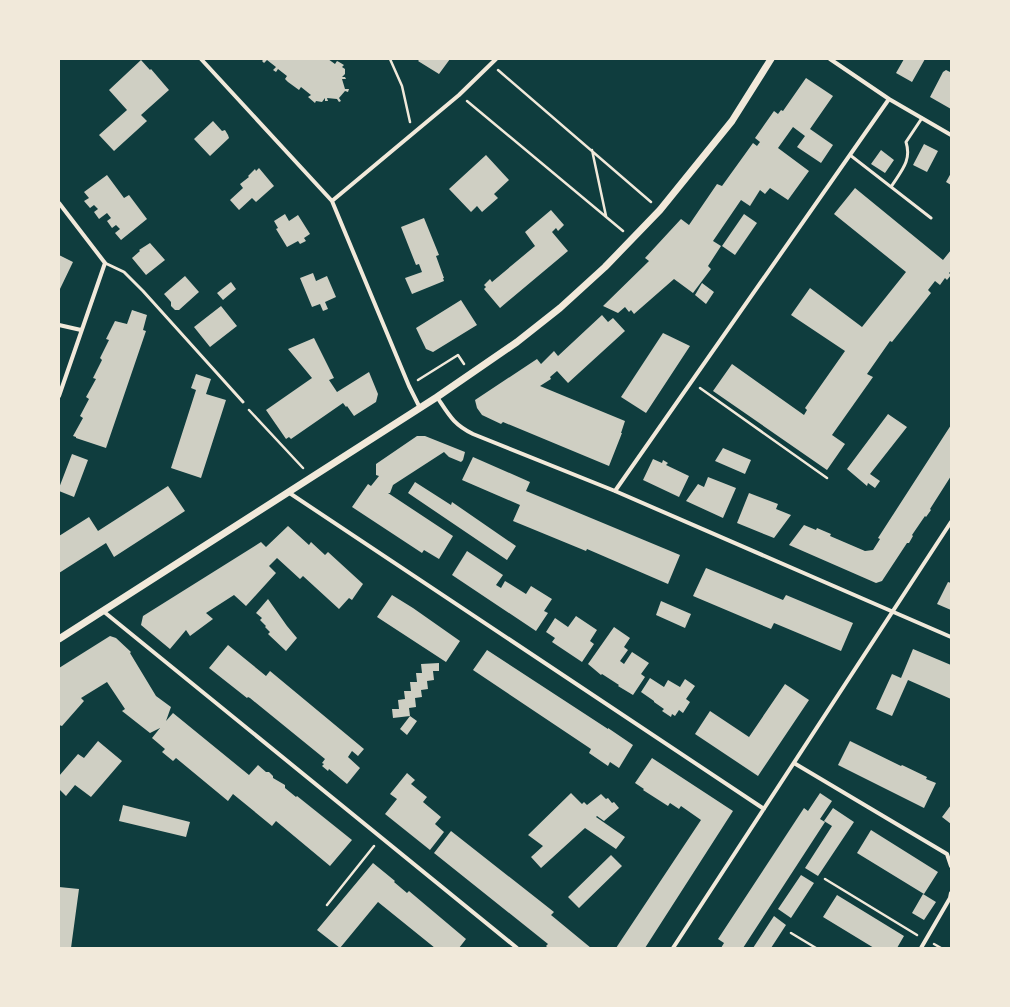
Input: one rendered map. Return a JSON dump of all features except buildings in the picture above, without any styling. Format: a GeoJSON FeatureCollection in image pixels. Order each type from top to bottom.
{"type":"FeatureCollection","features":[{"type":"Feature","properties":{"kind":"street"},"geometry":{"type":"LineString","coordinates":[[202,59],[332,201],[409,386],[420,408]]}},
{"type":"Feature","properties":{"kind":"street"},"geometry":{"type":"LineString","coordinates":[[332,201],[459,94],[496,59]]}},
{"type":"Feature","properties":{"kind":"street"},"geometry":{"type":"LineString","coordinates":[[59,639],[437,397],[516,342],[560,308],[633,239],[660,210],[732,121],[771,59]]}},
{"type":"Feature","properties":{"kind":"street"},"geometry":{"type":"LineString","coordinates":[[830,59],[889,99],[951,135]]}},
{"type":"Feature","properties":{"kind":"street"},"geometry":{"type":"LineString","coordinates":[[615,490],[889,99]]}},
{"type":"Feature","properties":{"kind":"street"},"geometry":{"type":"LineString","coordinates":[[59,202],[105,263],[59,396]]}},
{"type":"Feature","properties":{"kind":"street"},"geometry":{"type":"LineString","coordinates":[[59,325],[81,330]]}},
{"type":"Feature","properties":{"kind":"street"},"geometry":{"type":"LineString","coordinates":[[437,397],[450,417],[460,428],[615,490],[951,637]]}},
{"type":"Feature","properties":{"kind":"street"},"geometry":{"type":"LineString","coordinates":[[288,492],[764,809]]}},
{"type":"Feature","properties":{"kind":"street"},"geometry":{"type":"LineString","coordinates":[[673,948],[951,522]]}},
{"type":"Feature","properties":{"kind":"street"},"geometry":{"type":"LineString","coordinates":[[103,612],[517,948]]}},
{"type":"Feature","properties":{"kind":"street"},"geometry":{"type":"LineString","coordinates":[[794,763],[949,856],[951,866]]}},
{"type":"Feature","properties":{"kind":"street"},"geometry":{"type":"LineString","coordinates":[[921,948],[950,898],[951,893]]}},
{"type":"Feature","properties":{"kind":"lane"},"geometry":{"type":"LineString","coordinates":[[891,187],[908,161],[909,151],[906,142],[922,118]]}},
{"type":"Feature","properties":{"kind":"lane"},"geometry":{"type":"LineString","coordinates":[[850,155],[931,218]]}},
{"type":"Feature","properties":{"kind":"lane"},"geometry":{"type":"LineString","coordinates":[[105,263],[124,272],[144,291],[243,402]]}},
{"type":"Feature","properties":{"kind":"path"},"geometry":{"type":"LineString","coordinates":[[390,59],[402,86],[413,132]]}},
{"type":"Feature","properties":{"kind":"path"},"geometry":{"type":"LineString","coordinates":[[491,64],[660,210]]}},
{"type":"Feature","properties":{"kind":"path"},"geometry":{"type":"LineString","coordinates":[[459,94],[633,239]]}},
{"type":"Feature","properties":{"kind":"path"},"geometry":{"type":"LineString","coordinates":[[592,150],[606,217]]}},
{"type":"Feature","properties":{"kind":"path"},"geometry":{"type":"LineString","coordinates":[[409,386],[458,355]]}},
{"type":"Feature","properties":{"kind":"path"},"geometry":{"type":"LineString","coordinates":[[691,382],[827,478]]}},
{"type":"Feature","properties":{"kind":"path"},"geometry":{"type":"LineString","coordinates":[[243,402],[312,477]]}},
{"type":"Feature","properties":{"kind":"path"},"geometry":{"type":"LineString","coordinates":[[327,905],[381,838]]}},
{"type":"Feature","properties":{"kind":"path"},"geometry":{"type":"LineString","coordinates":[[825,879],[925,941]]}},
{"type":"Feature","properties":{"kind":"path"},"geometry":{"type":"LineString","coordinates":[[791,933],[816,948]]}}]}
